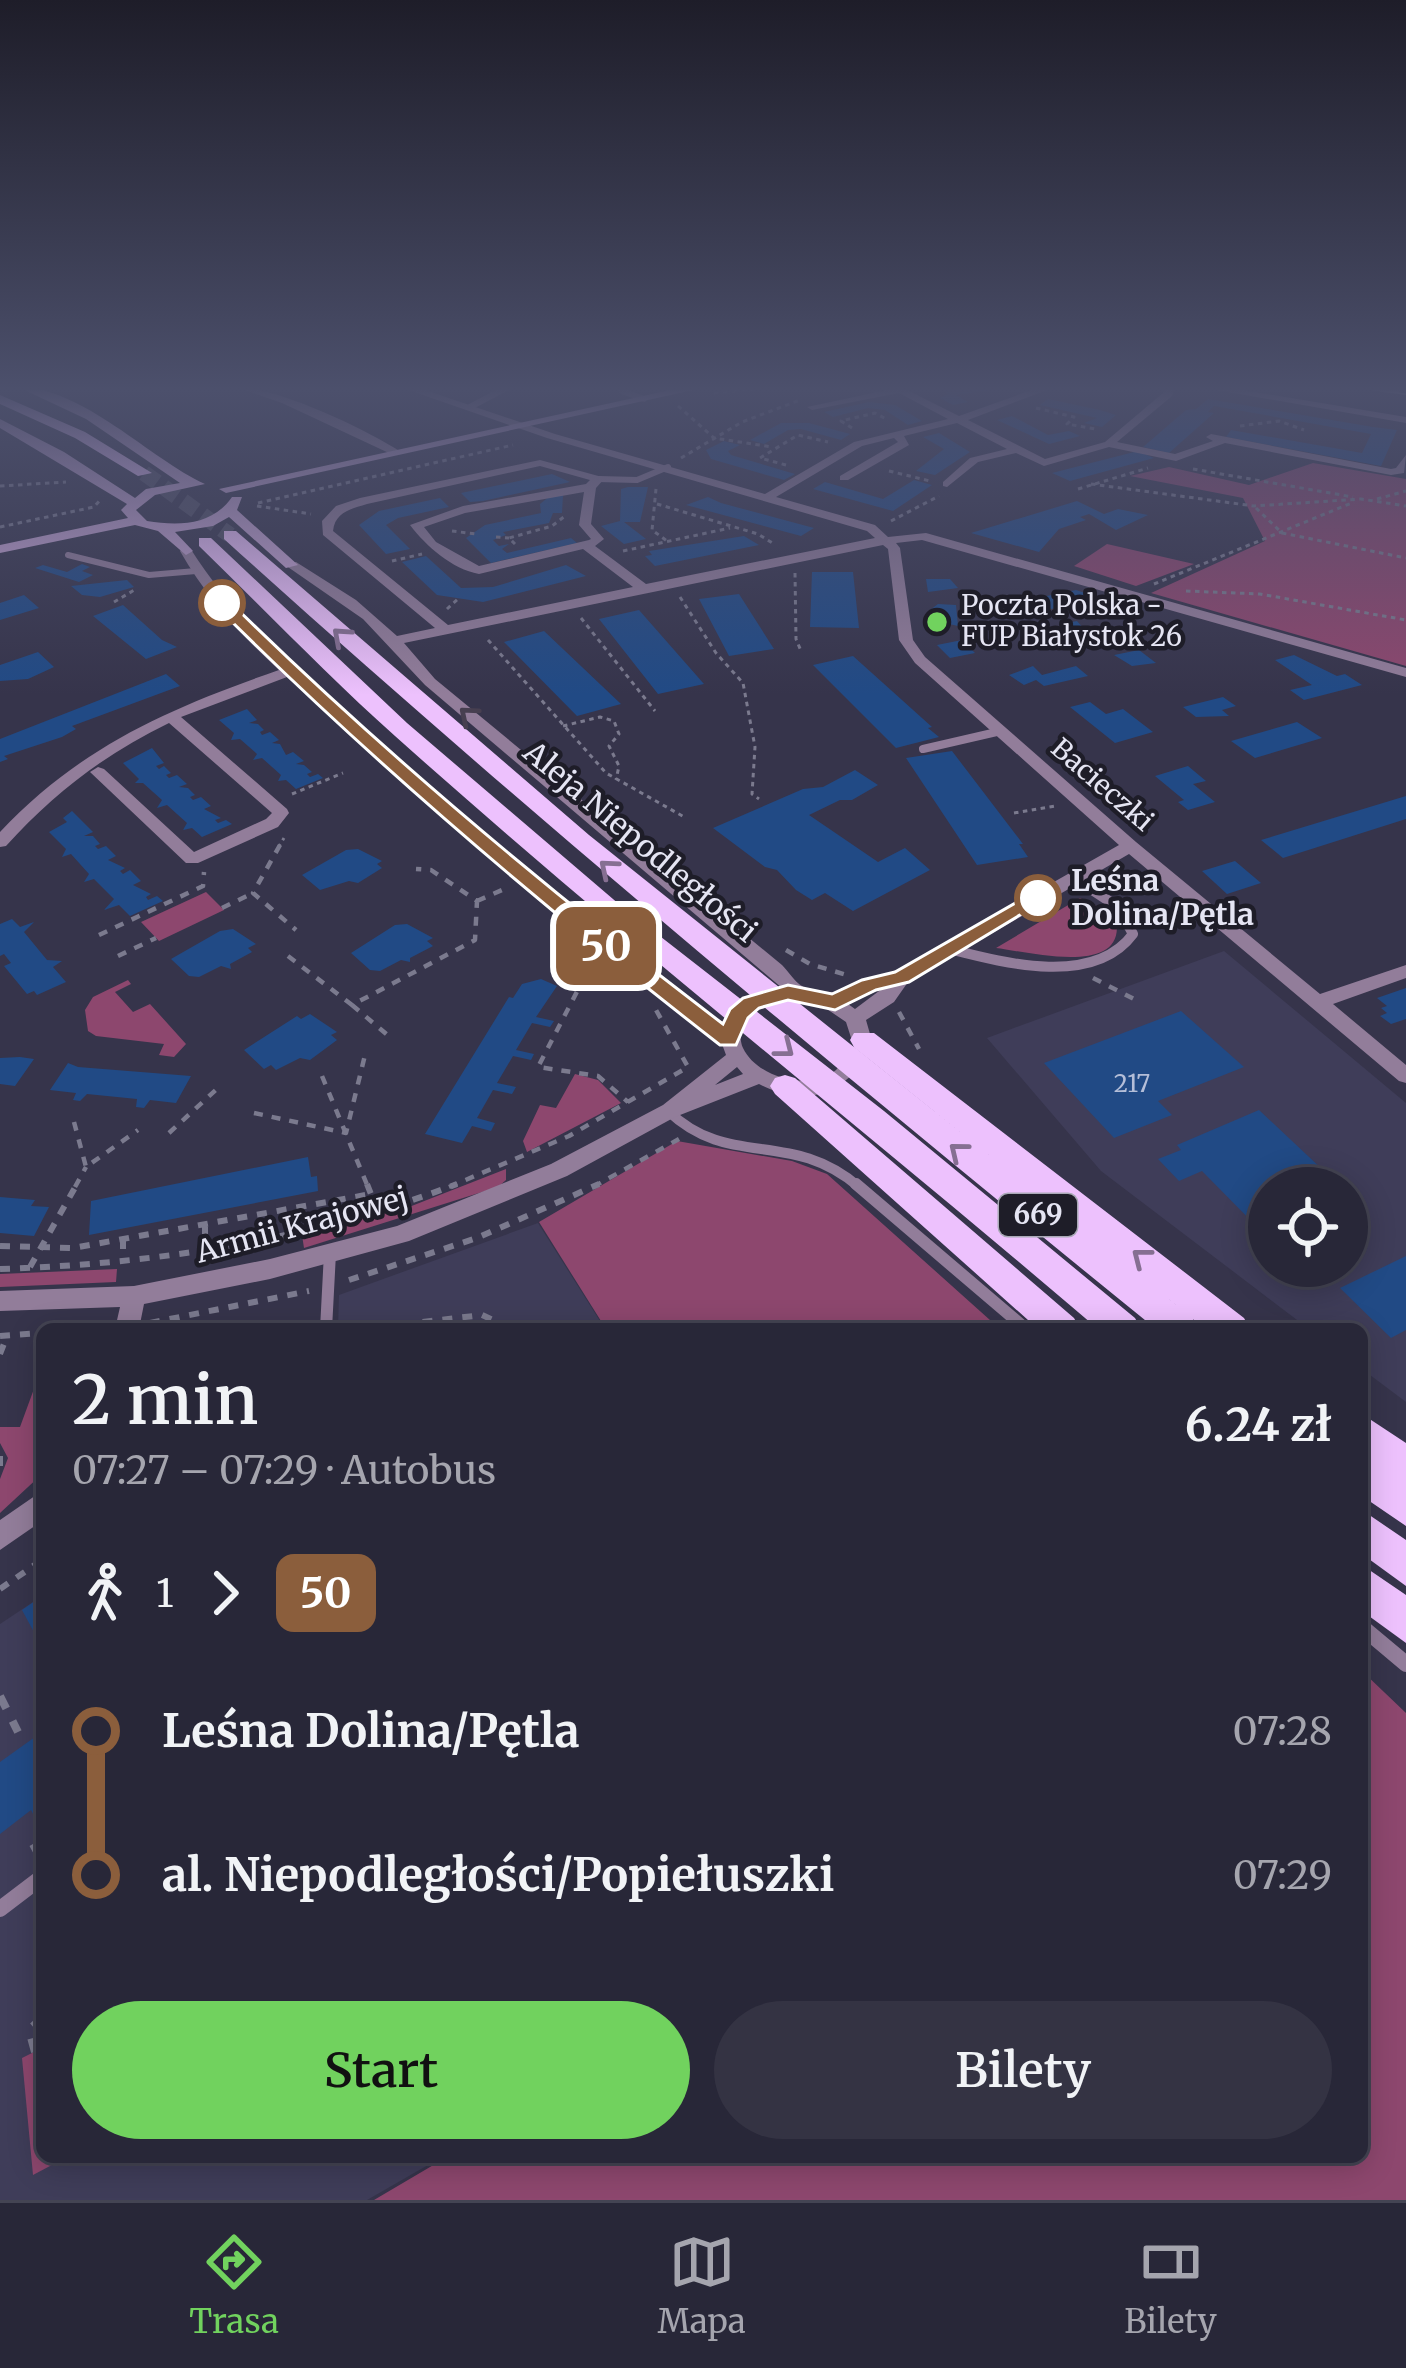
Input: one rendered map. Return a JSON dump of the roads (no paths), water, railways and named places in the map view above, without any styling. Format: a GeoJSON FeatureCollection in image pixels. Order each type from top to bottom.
{"type":"FeatureCollection","features":[{"type":"Feature","properties":{"kind":"main road"},"geometry":{"type":"LineString","coordinates":[[121,490],[132,511],[196,555],[293,653],[340,691],[413,721]]}},
{"type":"Feature","properties":{"kind":"main road"},"geometry":{"type":"LineString","coordinates":[[0,549],[132,511],[161,490]]}},
{"type":"Feature","properties":{"kind":"main road"},"geometry":{"type":"LineString","coordinates":[[205,490],[231,500],[291,565],[380,646],[413,721]]}},
{"type":"Feature","properties":{"kind":"main road"},"geometry":{"type":"LineString","coordinates":[[163,528],[194,525],[231,500],[266,490]]}},
{"type":"Feature","properties":{"kind":"main road"},"geometry":{"type":"LineString","coordinates":[[231,500],[276,490]]}},
{"type":"Feature","properties":{"kind":"main road"},"geometry":{"type":"LineString","coordinates":[[0,538],[132,511]]}},
{"type":"Feature","properties":{"kind":"main road","name":"Aleja Niepodległości"},"geometry":{"type":"LineString","coordinates":[[230,535],[413,721],[611,911],[873,1119],[1116,1323]]}},
{"type":"Feature","properties":{"kind":"main road","name":"Aleja Niepodległości"},"geometry":{"type":"LineString","coordinates":[[413,721],[661,912],[1174,1323]]}},
{"type":"Feature","properties":{"kind":"main road"},"geometry":{"type":"LineString","coordinates":[[861,1035],[1224,1323]]}},
{"type":"Feature","properties":{"kind":"main road"},"geometry":{"type":"LineString","coordinates":[[780,1084],[1055,1323]]}},
{"type":"Feature","properties":{"kind":"main road"},"geometry":{"type":"LineString","coordinates":[[1368,1436],[1406,1466]]}},
{"type":"Feature","properties":{"kind":"main road"},"geometry":{"type":"LineString","coordinates":[[1368,1478],[1406,1508]]}},
{"type":"Feature","properties":{"kind":"main road"},"geometry":{"type":"LineString","coordinates":[[1368,1534],[1406,1566]]}},
{"type":"Feature","properties":{"kind":"main road"},"geometry":{"type":"LineString","coordinates":[[1368,1590],[1406,1622]]}},
{"type":"Feature","properties":{"kind":"street"},"geometry":{"type":"LineString","coordinates":[[424,490],[340,509],[328,521],[326,532],[445,622]]}},
{"type":"Feature","properties":{"kind":"street"},"geometry":{"type":"LineString","coordinates":[[570,490],[464,510],[416,525],[432,545],[445,549],[470,570],[592,542]]}},
{"type":"Feature","properties":{"kind":"street"},"geometry":{"type":"LineString","coordinates":[[593,490],[585,525],[592,542],[644,589]]}},
{"type":"Feature","properties":{"kind":"street"},"geometry":{"type":"LineString","coordinates":[[746,490],[885,531],[939,538],[1406,674]]}},
{"type":"Feature","properties":{"kind":"street"},"geometry":{"type":"LineString","coordinates":[[769,496],[780,490]]}},
{"type":"Feature","properties":{"kind":"street"},"geometry":{"type":"LineString","coordinates":[[398,640],[445,622],[502,617],[795,562],[885,531]]}},
{"type":"Feature","properties":{"kind":"street","name":"Bacieczki"},"geometry":{"type":"LineString","coordinates":[[885,531],[897,556],[906,640],[911,649],[1130,846],[1406,1076]]}},
{"type":"Feature","properties":{"kind":"street"},"geometry":{"type":"LineString","coordinates":[[196,555],[290,671],[579,925],[780,1084],[843,1076],[857,1064],[861,1035],[901,977]]}},
{"type":"Feature","properties":{"kind":"street"},"geometry":{"type":"LineString","coordinates":[[291,565],[347,596],[398,640],[430,682],[775,969],[792,993]]}},
{"type":"Feature","properties":{"kind":"street"},"geometry":{"type":"LineString","coordinates":[[0,842],[38,797],[74,767],[171,716],[290,671]]}},
{"type":"Feature","properties":{"kind":"street"},"geometry":{"type":"LineString","coordinates":[[98,772],[192,859],[272,823],[276,808],[171,716]]}},
{"type":"Feature","properties":{"kind":"street"},"geometry":{"type":"LineString","coordinates":[[731,1042],[751,1003],[792,993],[835,1002],[869,985],[901,977],[1130,846]]}},
{"type":"Feature","properties":{"kind":"street"},"geometry":{"type":"LineString","coordinates":[[1316,1003],[1406,971]]}},
{"type":"Feature","properties":{"kind":"street"},"geometry":{"type":"LineString","coordinates":[[835,1002],[861,1035]]}},
{"type":"Feature","properties":{"kind":"street","name":"Armii Krajowej"},"geometry":{"type":"LineString","coordinates":[[0,1300],[134,1296],[401,1234],[559,1170],[668,1111],[731,1042]]}},
{"type":"Feature","properties":{"kind":"street","name":"Armii Krajowej"},"geometry":{"type":"LineString","coordinates":[[668,1111],[780,1084]]}},
{"type":"Feature","properties":{"kind":"street"},"geometry":{"type":"LineString","coordinates":[[128,1323],[134,1296]]}},
{"type":"Feature","properties":{"kind":"street"},"geometry":{"type":"LineString","coordinates":[[0,1538],[36,1509]]}},
{"type":"Feature","properties":{"kind":"lane"},"geometry":{"type":"LineString","coordinates":[[68,555],[149,575],[196,555]]}},
{"type":"Feature","properties":{"kind":"lane"},"geometry":{"type":"LineString","coordinates":[[923,749],[1001,731]]}},
{"type":"Feature","properties":{"kind":"lane"},"geometry":{"type":"LineString","coordinates":[[949,950],[1077,966],[1101,964],[1120,955],[1132,934],[1130,920],[1117,904],[1074,878]]}},
{"type":"Feature","properties":{"kind":"lane"},"geometry":{"type":"LineString","coordinates":[[668,1111],[690,1132],[717,1144],[790,1150],[835,1166],[1019,1323]]}},
{"type":"Feature","properties":{"kind":"lane"},"geometry":{"type":"LineString","coordinates":[[326,1323],[330,1253]]}},
{"type":"Feature","properties":{"kind":"lane"},"geometry":{"type":"LineString","coordinates":[[1368,1632],[1406,1664]]}},
{"type":"Feature","properties":{"kind":"lane"},"geometry":{"type":"LineString","coordinates":[[0,1910],[36,1881]]}},
{"type":"Feature","properties":{"kind":"tunnel"},"geometry":{"type":"LineString","coordinates":[[167,490],[230,535]]}},
{"type":"Feature","properties":{"kind":"place","name":"Poczta Polska - FUP Białystok 26"},"geometry":{"type":"Point","coordinates":[937,622]}},
{"type":"Feature","properties":{"kind":"place","name":"Leśna Dolina/Pętla"},"geometry":{"type":"Point","coordinates":[1038,898]}}]}
